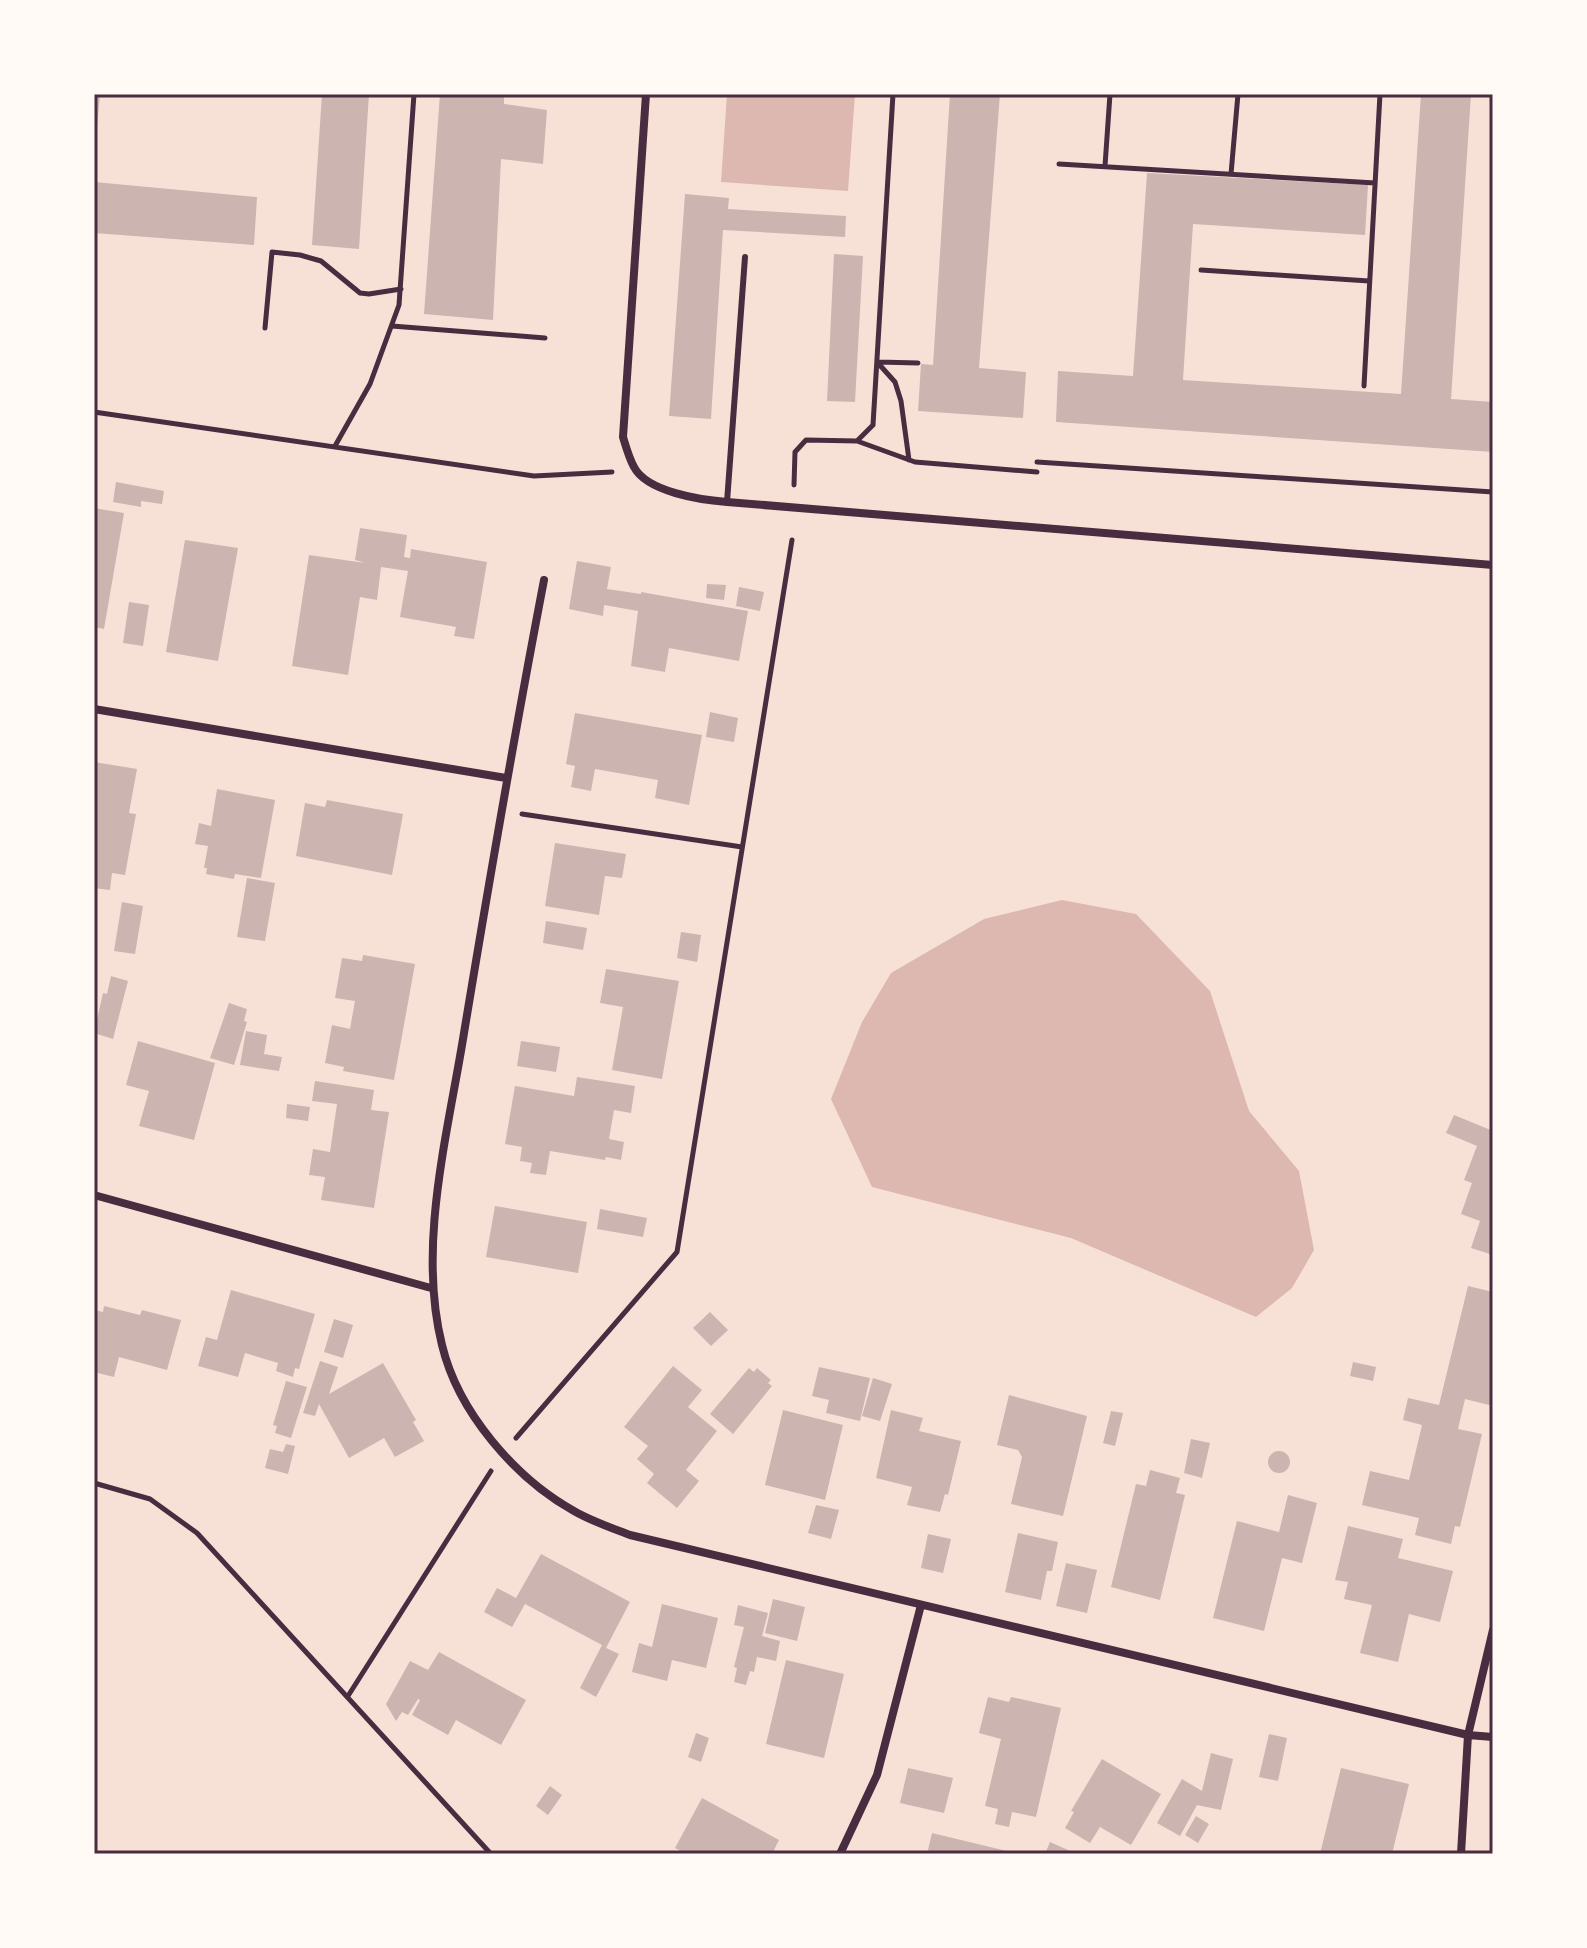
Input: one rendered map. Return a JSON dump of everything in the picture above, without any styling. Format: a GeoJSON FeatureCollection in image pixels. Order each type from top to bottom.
{"type":"FeatureCollection","features":[{"type":"Feature","properties":{"kind":"street"},"geometry":{"type":"LineString","coordinates":[[646,94],[623,437],[635,470],[665,490],[697,499],[727,502],[1493,565]]}},
{"type":"Feature","properties":{"kind":"street"},"geometry":{"type":"LineString","coordinates":[[544,580],[506,778],[435,1214],[431,1288],[442,1348],[466,1404],[502,1454],[525,1477],[574,1512],[630,1535],[1468,1735],[1493,1737]]}},
{"type":"Feature","properties":{"kind":"street"},"geometry":{"type":"LineString","coordinates":[[94,709],[506,778]]}},
{"type":"Feature","properties":{"kind":"street"},"geometry":{"type":"LineString","coordinates":[[94,1195],[431,1288]]}},
{"type":"Feature","properties":{"kind":"street"},"geometry":{"type":"LineString","coordinates":[[840,1854],[877,1775],[921,1605]]}},
{"type":"Feature","properties":{"kind":"street"},"geometry":{"type":"LineString","coordinates":[[1461,1854],[1468,1735],[1493,1630]]}},
{"type":"Feature","properties":{"kind":"lane"},"geometry":{"type":"LineString","coordinates":[[727,502],[745,257]]}},
{"type":"Feature","properties":{"kind":"path"},"geometry":{"type":"LineString","coordinates":[[335,446],[370,384],[399,305],[414,94]]}},
{"type":"Feature","properties":{"kind":"path"},"geometry":{"type":"LineString","coordinates":[[857,441],[873,425],[893,94]]}},
{"type":"Feature","properties":{"kind":"path"},"geometry":{"type":"LineString","coordinates":[[1105,166],[1110,94]]}},
{"type":"Feature","properties":{"kind":"path"},"geometry":{"type":"LineString","coordinates":[[1231,174],[1238,94]]}},
{"type":"Feature","properties":{"kind":"path"},"geometry":{"type":"LineString","coordinates":[[1364,386],[1380,94]]}},
{"type":"Feature","properties":{"kind":"path"},"geometry":{"type":"LineString","coordinates":[[1059,164],[1375,183]]}},
{"type":"Feature","properties":{"kind":"path"},"geometry":{"type":"LineString","coordinates":[[265,328],[272,252],[321,261],[360,293],[401,289]]}},
{"type":"Feature","properties":{"kind":"path"},"geometry":{"type":"LineString","coordinates":[[1201,270],[1369,281]]}},
{"type":"Feature","properties":{"kind":"path"},"geometry":{"type":"LineString","coordinates":[[392,326],[545,338]]}},
{"type":"Feature","properties":{"kind":"path"},"geometry":{"type":"LineString","coordinates":[[877,362],[918,363]]}},
{"type":"Feature","properties":{"kind":"path"},"geometry":{"type":"LineString","coordinates":[[877,362],[895,382],[901,401],[909,460]]}},
{"type":"Feature","properties":{"kind":"path"},"geometry":{"type":"LineString","coordinates":[[94,412],[534,476],[635,470]]}},
{"type":"Feature","properties":{"kind":"path"},"geometry":{"type":"LineString","coordinates":[[794,486],[795,452],[806,440],[857,441],[909,460],[1037,472]]}},
{"type":"Feature","properties":{"kind":"path"},"geometry":{"type":"LineString","coordinates":[[1037,462],[1493,492]]}},
{"type":"Feature","properties":{"kind":"path"},"geometry":{"type":"LineString","coordinates":[[348,1696],[502,1454],[677,1252],[792,540]]}},
{"type":"Feature","properties":{"kind":"path"},"geometry":{"type":"LineString","coordinates":[[501,811],[742,847]]}},
{"type":"Feature","properties":{"kind":"path"},"geometry":{"type":"LineString","coordinates":[[94,1483],[150,1499],[197,1533],[491,1854]]}},
{"type":"Feature","properties":{"kind":"shaded area"},"geometry":{"type":"Polygon","coordinates":[[[727,94],[855,94],[848,191],[721,182],[727,94]]]}},
{"type":"Feature","properties":{"kind":"shaded area"},"geometry":{"type":"Polygon","coordinates":[[[1062,900],[1136,914],[1210,991],[1249,1111],[1299,1171],[1314,1250],[1292,1288],[1256,1317],[1071,1238],[872,1187],[831,1099],[862,1022],[891,973],[984,919],[1062,900]]]}},
{"type":"Feature","properties":{"kind":"building"},"geometry":{"type":"Polygon","coordinates":[[[94,94],[100,94],[96,140],[94,140],[94,94]]]}},
{"type":"Feature","properties":{"kind":"building"},"geometry":{"type":"Polygon","coordinates":[[[322,94],[369,94],[359,249],[312,245],[322,94]]]}},
{"type":"Feature","properties":{"kind":"building"},"geometry":{"type":"Polygon","coordinates":[[[440,94],[504,94],[504,104],[547,110],[543,164],[501,159],[493,320],[424,314],[440,94]]]}},
{"type":"Feature","properties":{"kind":"building"},"geometry":{"type":"Polygon","coordinates":[[[950,94],[1000,94],[979,368],[1026,372],[1023,418],[918,411],[921,364],[933,365],[950,94]]]}},
{"type":"Feature","properties":{"kind":"building"},"geometry":{"type":"Polygon","coordinates":[[[1421,94],[1471,94],[1451,399],[1493,402],[1493,452],[1056,422],[1058,371],[1133,376],[1147,173],[1368,185],[1365,235],[1193,224],[1183,380],[1401,394],[1421,94]]]}},
{"type":"Feature","properties":{"kind":"building"},"geometry":{"type":"Polygon","coordinates":[[[94,182],[257,197],[254,245],[94,233],[94,182]]]}},
{"type":"Feature","properties":{"kind":"building"},"geometry":{"type":"Polygon","coordinates":[[[685,194],[729,198],[728,209],[846,216],[845,237],[723,230],[711,419],[669,416],[685,194]]]}},
{"type":"Feature","properties":{"kind":"building"},"geometry":{"type":"Polygon","coordinates":[[[834,254],[863,256],[855,402],[827,401],[834,254]]]}},
{"type":"Feature","properties":{"kind":"building"},"geometry":{"type":"Polygon","coordinates":[[[116,482],[164,491],[162,504],[141,501],[141,507],[113,502],[116,482]]]}},
{"type":"Feature","properties":{"kind":"building"},"geometry":{"type":"Polygon","coordinates":[[[94,508],[124,513],[104,629],[94,627],[94,508]]]}},
{"type":"Feature","properties":{"kind":"building"},"geometry":{"type":"Polygon","coordinates":[[[360,528],[407,535],[404,557],[410,558],[411,549],[487,562],[474,639],[454,636],[456,627],[400,617],[408,571],[381,567],[377,600],[360,597],[348,675],[292,666],[309,555],[365,563],[355,560],[360,528]]]}},
{"type":"Feature","properties":{"kind":"building"},"geometry":{"type":"Polygon","coordinates":[[[185,540],[238,548],[218,661],[166,652],[185,540]]]}},
{"type":"Feature","properties":{"kind":"building"},"geometry":{"type":"Polygon","coordinates":[[[577,561],[611,567],[607,589],[748,611],[739,661],[669,648],[665,672],[631,666],[638,611],[604,605],[603,616],[569,609],[577,561]]]}},
{"type":"Feature","properties":{"kind":"building"},"geometry":{"type":"Polygon","coordinates":[[[707,584],[726,585],[724,600],[706,598],[707,584]]]}},
{"type":"Feature","properties":{"kind":"building"},"geometry":{"type":"Polygon","coordinates":[[[739,587],[764,592],[760,611],[736,606],[739,587]]]}},
{"type":"Feature","properties":{"kind":"building"},"geometry":{"type":"Polygon","coordinates":[[[129,602],[149,605],[143,646],[123,643],[129,602]]]}},
{"type":"Feature","properties":{"kind":"building"},"geometry":{"type":"Polygon","coordinates":[[[710,712],[738,718],[734,742],[706,737],[710,712]]]}},
{"type":"Feature","properties":{"kind":"building"},"geometry":{"type":"Polygon","coordinates":[[[575,713],[702,735],[689,805],[655,798],[658,780],[595,769],[591,791],[571,787],[575,766],[566,764],[575,713]]]}},
{"type":"Feature","properties":{"kind":"building"},"geometry":{"type":"Polygon","coordinates":[[[94,762],[137,769],[129,813],[136,814],[125,875],[112,873],[110,890],[94,888],[94,762]]]}},
{"type":"Feature","properties":{"kind":"building"},"geometry":{"type":"Polygon","coordinates":[[[217,789],[275,800],[261,878],[235,874],[234,879],[206,874],[207,868],[204,868],[208,846],[195,844],[199,823],[211,826],[217,789]]]}},
{"type":"Feature","properties":{"kind":"building"},"geometry":{"type":"Polygon","coordinates":[[[327,800],[403,814],[392,875],[296,856],[305,803],[325,807],[327,800]]]}},
{"type":"Feature","properties":{"kind":"building"},"geometry":{"type":"Polygon","coordinates":[[[555,843],[626,854],[622,878],[605,876],[599,915],[545,906],[555,843]]]}},
{"type":"Feature","properties":{"kind":"building"},"geometry":{"type":"Polygon","coordinates":[[[247,878],[275,883],[265,941],[237,937],[247,878]]]}},
{"type":"Feature","properties":{"kind":"building"},"geometry":{"type":"Polygon","coordinates":[[[122,902],[143,906],[135,954],[114,951],[122,902]]]}},
{"type":"Feature","properties":{"kind":"building"},"geometry":{"type":"Polygon","coordinates":[[[546,921],[587,928],[583,950],[543,943],[546,921]]]}},
{"type":"Feature","properties":{"kind":"building"},"geometry":{"type":"Polygon","coordinates":[[[681,932],[701,935],[697,962],[677,958],[681,932]]]}},
{"type":"Feature","properties":{"kind":"building"},"geometry":{"type":"Polygon","coordinates":[[[363,955],[415,964],[394,1080],[343,1071],[344,1067],[325,1063],[332,1025],[350,1029],[355,1001],[335,998],[342,958],[362,961],[363,955]]]}},
{"type":"Feature","properties":{"kind":"building"},"geometry":{"type":"Polygon","coordinates":[[[606,969],[679,981],[662,1079],[612,1070],[623,1007],[600,1003],[606,969]]]}},
{"type":"Feature","properties":{"kind":"building"},"geometry":{"type":"Polygon","coordinates":[[[111,976],[128,981],[113,1039],[94,1033],[103,993],[107,994],[111,976]]]}},
{"type":"Feature","properties":{"kind":"building"},"geometry":{"type":"Polygon","coordinates":[[[229,1003],[247,1009],[244,1021],[247,1022],[234,1065],[210,1058],[229,1003]]]}},
{"type":"Feature","properties":{"kind":"building"},"geometry":{"type":"Polygon","coordinates":[[[246,1031],[267,1035],[264,1054],[282,1057],[279,1071],[240,1065],[246,1031]]]}},
{"type":"Feature","properties":{"kind":"building"},"geometry":{"type":"Polygon","coordinates":[[[138,1041],[215,1063],[194,1140],[139,1126],[149,1091],[126,1085],[138,1041]]]}},
{"type":"Feature","properties":{"kind":"building"},"geometry":{"type":"Polygon","coordinates":[[[521,1041],[560,1047],[556,1072],[517,1066],[521,1041]]]}},
{"type":"Feature","properties":{"kind":"building"},"geometry":{"type":"Polygon","coordinates":[[[577,1077],[635,1086],[631,1113],[614,1110],[609,1139],[624,1142],[621,1160],[550,1151],[546,1175],[530,1173],[532,1163],[520,1161],[522,1147],[505,1144],[515,1086],[574,1096],[577,1077]]]}},
{"type":"Feature","properties":{"kind":"building"},"geometry":{"type":"Polygon","coordinates":[[[315,1081],[374,1090],[371,1110],[389,1112],[374,1208],[321,1200],[325,1177],[309,1175],[313,1149],[330,1152],[337,1104],[312,1101],[315,1081]]]}},
{"type":"Feature","properties":{"kind":"building"},"geometry":{"type":"Polygon","coordinates":[[[287,1104],[310,1107],[308,1121],[286,1118],[287,1104]]]}},
{"type":"Feature","properties":{"kind":"building"},"geometry":{"type":"Polygon","coordinates":[[[1454,1115],[1493,1131],[1493,1255],[1471,1248],[1480,1221],[1461,1214],[1472,1183],[1464,1180],[1477,1146],[1446,1133],[1454,1115]]]}},
{"type":"Feature","properties":{"kind":"building"},"geometry":{"type":"Polygon","coordinates":[[[495,1206],[587,1222],[578,1273],[486,1257],[495,1206]]]}},
{"type":"Feature","properties":{"kind":"building"},"geometry":{"type":"Polygon","coordinates":[[[600,1209],[647,1218],[643,1237],[597,1229],[600,1209]]]}},
{"type":"Feature","properties":{"kind":"building"},"geometry":{"type":"Polygon","coordinates":[[[1468,1286],[1493,1292],[1493,1406],[1465,1399],[1458,1429],[1482,1434],[1460,1527],[1455,1526],[1451,1544],[1415,1535],[1419,1518],[1362,1505],[1370,1471],[1409,1480],[1422,1425],[1403,1420],[1408,1398],[1439,1405],[1468,1286]]]}},
{"type":"Feature","properties":{"kind":"building"},"geometry":{"type":"Polygon","coordinates":[[[231,1290],[315,1314],[299,1369],[295,1368],[293,1377],[276,1371],[278,1363],[245,1353],[238,1377],[198,1366],[206,1337],[217,1340],[231,1290]]]}},
{"type":"Feature","properties":{"kind":"building"},"geometry":{"type":"Polygon","coordinates":[[[104,1306],[140,1315],[142,1310],[181,1320],[167,1370],[119,1357],[114,1377],[94,1372],[94,1310],[103,1312],[104,1306]]]}},
{"type":"Feature","properties":{"kind":"building"},"geometry":{"type":"Polygon","coordinates":[[[710,1312],[728,1330],[711,1346],[693,1328],[710,1312]]]}},
{"type":"Feature","properties":{"kind":"building"},"geometry":{"type":"Polygon","coordinates":[[[334,1319],[353,1325],[343,1358],[324,1352],[334,1319]]]}},
{"type":"Feature","properties":{"kind":"building"},"geometry":{"type":"Polygon","coordinates":[[[320,1361],[338,1367],[329,1394],[383,1363],[416,1420],[413,1422],[424,1441],[395,1457],[384,1438],[349,1458],[319,1404],[315,1416],[303,1413],[320,1361]]]}},
{"type":"Feature","properties":{"kind":"building"},"geometry":{"type":"Polygon","coordinates":[[[1353,1362],[1376,1367],[1373,1381],[1350,1376],[1353,1362]]]}},
{"type":"Feature","properties":{"kind":"building"},"geometry":{"type":"Polygon","coordinates":[[[673,1366],[702,1390],[688,1407],[717,1431],[686,1470],[699,1481],[677,1508],[647,1483],[654,1474],[637,1459],[648,1446],[624,1427],[673,1366]]]}},
{"type":"Feature","properties":{"kind":"building"},"geometry":{"type":"Polygon","coordinates":[[[819,1367],[870,1378],[860,1421],[826,1413],[829,1400],[812,1396],[819,1367]]]}},
{"type":"Feature","properties":{"kind":"building"},"geometry":{"type":"Polygon","coordinates":[[[749,1368],[754,1372],[757,1368],[771,1380],[768,1383],[772,1386],[733,1434],[710,1414],[749,1368]]]}},
{"type":"Feature","properties":{"kind":"building"},"geometry":{"type":"Polygon","coordinates":[[[873,1378],[892,1384],[880,1421],[862,1416],[873,1378]]]}},
{"type":"Feature","properties":{"kind":"building"},"geometry":{"type":"Polygon","coordinates":[[[286,1381],[307,1387],[291,1438],[275,1433],[277,1426],[273,1425],[286,1381]]]}},
{"type":"Feature","properties":{"kind":"building"},"geometry":{"type":"Polygon","coordinates":[[[1009,1395],[1087,1416],[1063,1516],[1011,1504],[1022,1457],[1018,1450],[997,1445],[1009,1395]]]}},
{"type":"Feature","properties":{"kind":"building"},"geometry":{"type":"Polygon","coordinates":[[[783,1410],[843,1425],[825,1500],[765,1485],[783,1410]]]}},
{"type":"Feature","properties":{"kind":"building"},"geometry":{"type":"Polygon","coordinates":[[[891,1410],[923,1418],[919,1431],[961,1441],[948,1495],[945,1494],[940,1512],[907,1505],[912,1487],[876,1478],[891,1410]]]}},
{"type":"Feature","properties":{"kind":"building"},"geometry":{"type":"Polygon","coordinates":[[[1111,1411],[1123,1413],[1115,1446],[1103,1443],[1111,1411]]]}},
{"type":"Feature","properties":{"kind":"building"},"geometry":{"type":"Polygon","coordinates":[[[1191,1439],[1210,1443],[1202,1478],[1184,1473],[1191,1439]]]}},
{"type":"Feature","properties":{"kind":"building"},"geometry":{"type":"Polygon","coordinates":[[[286,1444],[295,1446],[288,1474],[265,1468],[270,1449],[283,1452],[286,1444]]]}},
{"type":"Feature","properties":{"kind":"building"},"geometry":{"type":"Polygon","coordinates":[[[1279,1451],[1290,1462],[1279,1473],[1268,1462],[1279,1451]]]}},
{"type":"Feature","properties":{"kind":"building"},"geometry":{"type":"Polygon","coordinates":[[[1150,1470],[1180,1478],[1176,1493],[1185,1495],[1160,1600],[1111,1587],[1136,1484],[1146,1486],[1150,1470]]]}},
{"type":"Feature","properties":{"kind":"building"},"geometry":{"type":"Polygon","coordinates":[[[1288,1495],[1317,1503],[1302,1563],[1282,1558],[1264,1631],[1213,1618],[1237,1521],[1279,1532],[1288,1495]]]}},
{"type":"Feature","properties":{"kind":"building"},"geometry":{"type":"Polygon","coordinates":[[[816,1505],[839,1510],[831,1539],[808,1533],[816,1505]]]}},
{"type":"Feature","properties":{"kind":"building"},"geometry":{"type":"Polygon","coordinates":[[[1348,1526],[1403,1539],[1398,1558],[1453,1571],[1440,1622],[1409,1614],[1398,1662],[1360,1653],[1372,1605],[1344,1599],[1348,1582],[1335,1580],[1348,1526]]]}},
{"type":"Feature","properties":{"kind":"building"},"geometry":{"type":"Polygon","coordinates":[[[1018,1533],[1058,1542],[1041,1600],[1005,1592],[1018,1533]]]}},
{"type":"Feature","properties":{"kind":"building"},"geometry":{"type":"Polygon","coordinates":[[[928,1534],[951,1539],[943,1573],[921,1568],[928,1534]]]}},
{"type":"Feature","properties":{"kind":"building"},"geometry":{"type":"Polygon","coordinates":[[[541,1554],[630,1602],[606,1648],[619,1654],[596,1697],[580,1688],[602,1645],[525,1604],[512,1627],[484,1612],[497,1588],[516,1598],[541,1554]]]}},
{"type":"Feature","properties":{"kind":"building"},"geometry":{"type":"Polygon","coordinates":[[[1066,1563],[1097,1570],[1087,1613],[1056,1606],[1066,1563]]]}},
{"type":"Feature","properties":{"kind":"building"},"geometry":{"type":"Polygon","coordinates":[[[773,1599],[805,1607],[797,1641],[765,1633],[773,1599]]]}},
{"type":"Feature","properties":{"kind":"building"},"geometry":{"type":"Polygon","coordinates":[[[662,1604],[718,1618],[706,1668],[672,1660],[667,1681],[632,1672],[639,1643],[652,1647],[662,1604]]]}},
{"type":"Feature","properties":{"kind":"building"},"geometry":{"type":"Polygon","coordinates":[[[738,1605],[768,1613],[762,1636],[780,1641],[776,1661],[757,1657],[754,1672],[750,1671],[746,1685],[734,1682],[737,1668],[734,1667],[744,1627],[734,1625],[738,1605]]]}},
{"type":"Feature","properties":{"kind":"building"},"geometry":{"type":"Polygon","coordinates":[[[439,1652],[526,1700],[501,1745],[456,1720],[448,1735],[412,1715],[418,1699],[408,1715],[402,1712],[396,1721],[386,1704],[410,1661],[428,1670],[439,1652]]]}},
{"type":"Feature","properties":{"kind":"building"},"geometry":{"type":"Polygon","coordinates":[[[786,1660],[844,1674],[824,1758],[766,1744],[786,1660]]]}},
{"type":"Feature","properties":{"kind":"building"},"geometry":{"type":"Polygon","coordinates":[[[988,1697],[1009,1702],[1011,1697],[1061,1708],[1036,1817],[1012,1812],[1009,1827],[995,1824],[998,1809],[985,1806],[1001,1739],[979,1733],[988,1697]]]}},
{"type":"Feature","properties":{"kind":"building"},"geometry":{"type":"Polygon","coordinates":[[[696,1733],[709,1738],[701,1762],[688,1757],[696,1733]]]}},
{"type":"Feature","properties":{"kind":"building"},"geometry":{"type":"Polygon","coordinates":[[[1269,1734],[1287,1738],[1278,1781],[1259,1777],[1269,1734]]]}},
{"type":"Feature","properties":{"kind":"building"},"geometry":{"type":"Polygon","coordinates":[[[1211,1753],[1233,1759],[1221,1810],[1197,1805],[1180,1836],[1157,1823],[1182,1779],[1202,1791],[1211,1753]]]}},
{"type":"Feature","properties":{"kind":"building"},"geometry":{"type":"Polygon","coordinates":[[[1102,1759],[1161,1794],[1131,1845],[1100,1827],[1090,1843],[1065,1828],[1074,1812],[1071,1811],[1102,1759]]]}},
{"type":"Feature","properties":{"kind":"building"},"geometry":{"type":"Polygon","coordinates":[[[908,1768],[953,1778],[944,1813],[900,1803],[908,1768]]]}},
{"type":"Feature","properties":{"kind":"building"},"geometry":{"type":"Polygon","coordinates":[[[1341,1768],[1409,1784],[1392,1854],[1320,1854],[1341,1768]]]}},
{"type":"Feature","properties":{"kind":"building"},"geometry":{"type":"Polygon","coordinates":[[[550,1786],[562,1795],[548,1815],[536,1806],[550,1786]]]}},
{"type":"Feature","properties":{"kind":"building"},"geometry":{"type":"Polygon","coordinates":[[[702,1798],[779,1840],[772,1854],[686,1854],[675,1848],[702,1798]]]}},
{"type":"Feature","properties":{"kind":"building"},"geometry":{"type":"Polygon","coordinates":[[[1196,1816],[1209,1824],[1198,1843],[1185,1835],[1196,1816]]]}},
{"type":"Feature","properties":{"kind":"building"},"geometry":{"type":"Polygon","coordinates":[[[932,1833],[1015,1853],[927,1854],[932,1833]]]}},
{"type":"Feature","properties":{"kind":"building"},"geometry":{"type":"Polygon","coordinates":[[[1050,1842],[1077,1854],[1045,1854],[1050,1842]]]}}]}
